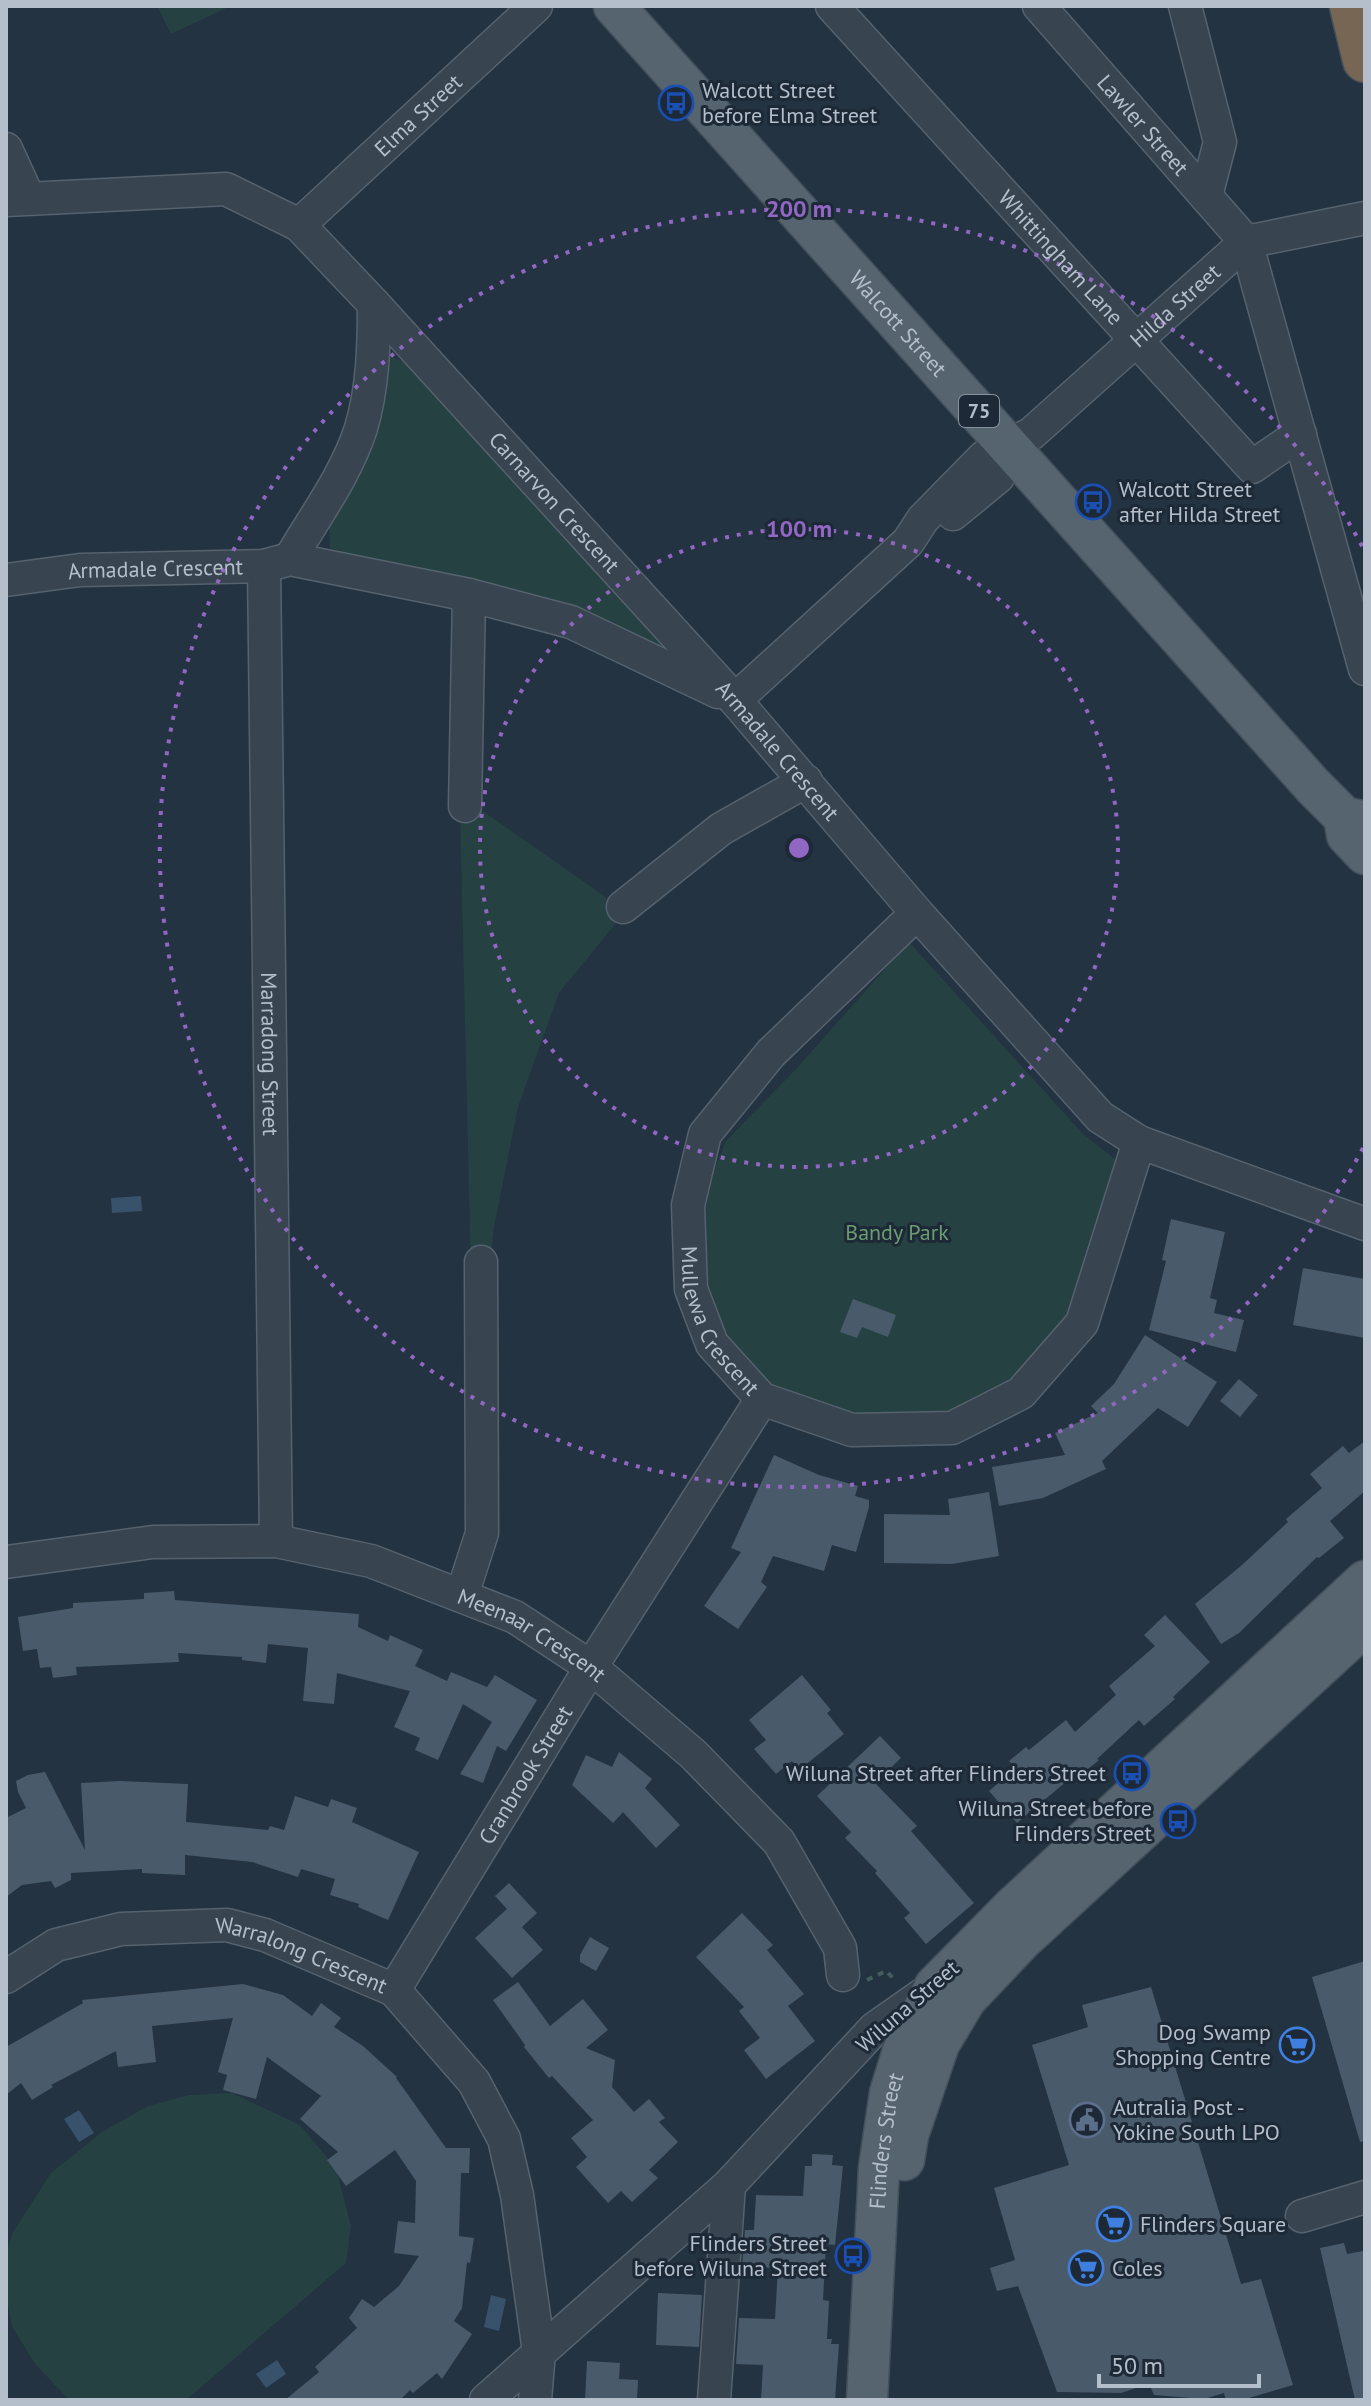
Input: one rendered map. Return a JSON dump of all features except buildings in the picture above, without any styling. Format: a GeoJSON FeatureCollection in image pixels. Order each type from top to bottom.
{"type":"FeatureCollection","features":[{"type":"Feature","properties":{"kind":"highway"},"geometry":{"type":"LineString","coordinates":[[1352,6],[1365,60]]}},
{"type":"Feature","properties":{"kind":"main road","name":"Walcott Street"},"geometry":{"type":"LineString","coordinates":[[614,6],[1313,786],[1354,820],[1347,835],[1365,854]]}},
{"type":"Feature","properties":{"kind":"main road","name":"Wiluna Street"},"geometry":{"type":"LineString","coordinates":[[934,1990],[1063,1860],[1365,1581]]}},
{"type":"Feature","properties":{"kind":"main road","name":"Wiluna Street"},"geometry":{"type":"LineString","coordinates":[[934,1990],[1022,1940],[1365,1625]]}},
{"type":"Feature","properties":{"kind":"main road","name":"Flinders Street"},"geometry":{"type":"LineString","coordinates":[[867,2400],[879,2168],[890,2093],[904,2048],[934,1990]]}},
{"type":"Feature","properties":{"kind":"main road","name":"Flinders Street"},"geometry":{"type":"LineString","coordinates":[[891,2400],[902,2172],[908,2135],[939,2044],[934,1990]]}},
{"type":"Feature","properties":{"kind":"street","name":"Elma Street"},"geometry":{"type":"LineString","coordinates":[[299,225],[536,6]]}},
{"type":"Feature","properties":{"kind":"street","name":"Whittingham Lane"},"geometry":{"type":"LineString","coordinates":[[832,6],[1252,467],[1300,434]]}},
{"type":"Feature","properties":{"kind":"street","name":"Lawler Street"},"geometry":{"type":"LineString","coordinates":[[1039,6],[1246,242]]}},
{"type":"Feature","properties":{"kind":"street"},"geometry":{"type":"LineString","coordinates":[[1185,6],[1220,142],[1206,196]]}},
{"type":"Feature","properties":{"kind":"street"},"geometry":{"type":"LineString","coordinates":[[6,149],[17,198]]}},
{"type":"Feature","properties":{"kind":"street","name":"Carnarvon Crescent"},"geometry":{"type":"LineString","coordinates":[[17,198],[226,189],[299,225],[735,700]]}},
{"type":"Feature","properties":{"kind":"street"},"geometry":{"type":"LineString","coordinates":[[1365,218],[1246,242],[1365,669]]}},
{"type":"Feature","properties":{"kind":"street","name":"Hilda Street"},"geometry":{"type":"LineString","coordinates":[[1010,445],[1031,434],[1246,242]]}},
{"type":"Feature","properties":{"kind":"street"},"geometry":{"type":"LineString","coordinates":[[277,562],[333,489],[361,427],[374,346],[374,304]]}},
{"type":"Feature","properties":{"kind":"street"},"geometry":{"type":"LineString","coordinates":[[735,700],[908,542],[932,531],[998,477],[1010,445]]}},
{"type":"Feature","properties":{"kind":"street","name":"Armadale Crescent"},"geometry":{"type":"LineString","coordinates":[[6,580],[80,570],[277,562],[469,595],[571,622],[735,700],[917,913],[1100,1117],[1139,1142],[1365,1224]]}},
{"type":"Feature","properties":{"kind":"street","name":"Marradong Street"},"geometry":{"type":"LineString","coordinates":[[276,1541],[277,562]]}},
{"type":"Feature","properties":{"kind":"street"},"geometry":{"type":"LineString","coordinates":[[465,806],[469,595]]}},
{"type":"Feature","properties":{"kind":"street"},"geometry":{"type":"LineString","coordinates":[[623,907],[721,829],[806,781]]}},
{"type":"Feature","properties":{"kind":"street","name":"Mullewa Crescent"},"geometry":{"type":"LineString","coordinates":[[917,913],[771,1053],[705,1134],[688,1205],[691,1289],[712,1344],[762,1399],[852,1430],[952,1428],[1021,1393],[1082,1323],[1139,1142]]}},
{"type":"Feature","properties":{"kind":"street"},"geometry":{"type":"LineString","coordinates":[[462,1595],[482,1533],[481,1262]]}},
{"type":"Feature","properties":{"kind":"street","name":"Cranbrook Street"},"geometry":{"type":"LineString","coordinates":[[394,1990],[591,1667],[762,1399]]}},
{"type":"Feature","properties":{"kind":"street","name":"Meenaar Crescent"},"geometry":{"type":"LineString","coordinates":[[6,1562],[153,1542],[276,1541],[371,1561],[515,1617],[591,1667],[693,1754],[779,1842],[840,1948],[843,1975]]}},
{"type":"Feature","properties":{"kind":"street","name":"Warralong Crescent"},"geometry":{"type":"LineString","coordinates":[[6,1977],[56,1945],[121,1929],[227,1925],[265,1935],[394,1990],[474,2082],[504,2139],[517,2195],[539,2352],[535,2400]]}},
{"type":"Feature","properties":{"kind":"street","name":"Wiluna Street"},"geometry":{"type":"LineString","coordinates":[[486,2400],[729,2185],[875,2028],[934,1990]]}},
{"type":"Feature","properties":{"kind":"street"},"geometry":{"type":"LineString","coordinates":[[714,2400],[729,2185]]}},
{"type":"Feature","properties":{"kind":"street"},"geometry":{"type":"LineString","coordinates":[[1302,2216],[1365,2197]]}},
{"type":"Feature","properties":{"kind":"path"},"geometry":{"type":"LineString","coordinates":[[843,1975],[850,1985],[886,1971],[934,1990]]}},
{"type":"Feature","properties":{"kind":"green space"},"geometry":{"type":"Polygon","coordinates":[[[157,6],[231,6],[171,34],[157,6]]]}},
{"type":"Feature","properties":{"kind":"green space"},"geometry":{"type":"Polygon","coordinates":[[[391,357],[404,361],[675,651],[669,658],[330,549],[329,523],[391,357]]]}},
{"type":"Feature","properties":{"kind":"green space"},"geometry":{"type":"Polygon","coordinates":[[[474,805],[626,911],[559,993],[518,1107],[494,1227],[488,1282],[471,1274],[460,812],[474,805]]]}},
{"type":"Feature","properties":{"kind":"green space","name":"Bandy Park"},"geometry":{"type":"Polygon","coordinates":[[[909,942],[1084,1135],[1119,1162],[1073,1309],[1017,1382],[956,1418],[863,1419],[773,1394],[723,1345],[703,1291],[699,1206],[726,1141],[796,1069],[909,942]]]}},
{"type":"Feature","properties":{"kind":"green space"},"geometry":{"type":"Polygon","coordinates":[[[232,2093],[300,2125],[336,2168],[351,2226],[346,2263],[186,2400],[69,2400],[36,2365],[12,2327],[6,2295],[6,2253],[13,2232],[51,2173],[102,2132],[148,2106],[189,2095],[232,2093]]]}},
{"type":"Feature","properties":{"kind":"water"},"geometry":{"type":"Polygon","coordinates":[[[141,1196],[142,1211],[112,1213],[111,1198],[141,1196]]]}},
{"type":"Feature","properties":{"kind":"water"},"geometry":{"type":"Polygon","coordinates":[[[79,2110],[94,2133],[79,2142],[64,2119],[79,2110]]]}},
{"type":"Feature","properties":{"kind":"water"},"geometry":{"type":"Polygon","coordinates":[[[491,2295],[506,2299],[499,2331],[484,2327],[491,2295]]]}},
{"type":"Feature","properties":{"kind":"water"},"geometry":{"type":"Polygon","coordinates":[[[277,2360],[286,2374],[266,2388],[256,2374],[277,2360]]]}},
{"type":"Feature","properties":{"kind":"place","name":"Walcott Street before Elma Street"},"geometry":{"type":"Point","coordinates":[676,103]}},
{"type":"Feature","properties":{"kind":"place","name":"Walcott Street after Hilda Street"},"geometry":{"type":"Point","coordinates":[1093,502]}},
{"type":"Feature","properties":{"kind":"place","name":"Wiluna Street after Flinders Street"},"geometry":{"type":"Point","coordinates":[1132,1773]}},
{"type":"Feature","properties":{"kind":"place","name":"Wiluna Street before Flinders Street"},"geometry":{"type":"Point","coordinates":[1178,1821]}},
{"type":"Feature","properties":{"kind":"place","name":"Dog Swamp Shopping Centre"},"geometry":{"type":"Point","coordinates":[1297,2045]}},
{"type":"Feature","properties":{"kind":"place","name":"Autralia Post - Yokine South LPO"},"geometry":{"type":"Point","coordinates":[1087,2120]}},
{"type":"Feature","properties":{"kind":"place","name":"Flinders Square"},"geometry":{"type":"Point","coordinates":[1114,2224]}},
{"type":"Feature","properties":{"kind":"place","name":"Flinders Street before Wiluna Street"},"geometry":{"type":"Point","coordinates":[853,2256]}},
{"type":"Feature","properties":{"kind":"place","name":"Coles"},"geometry":{"type":"Point","coordinates":[1086,2268]}}]}
